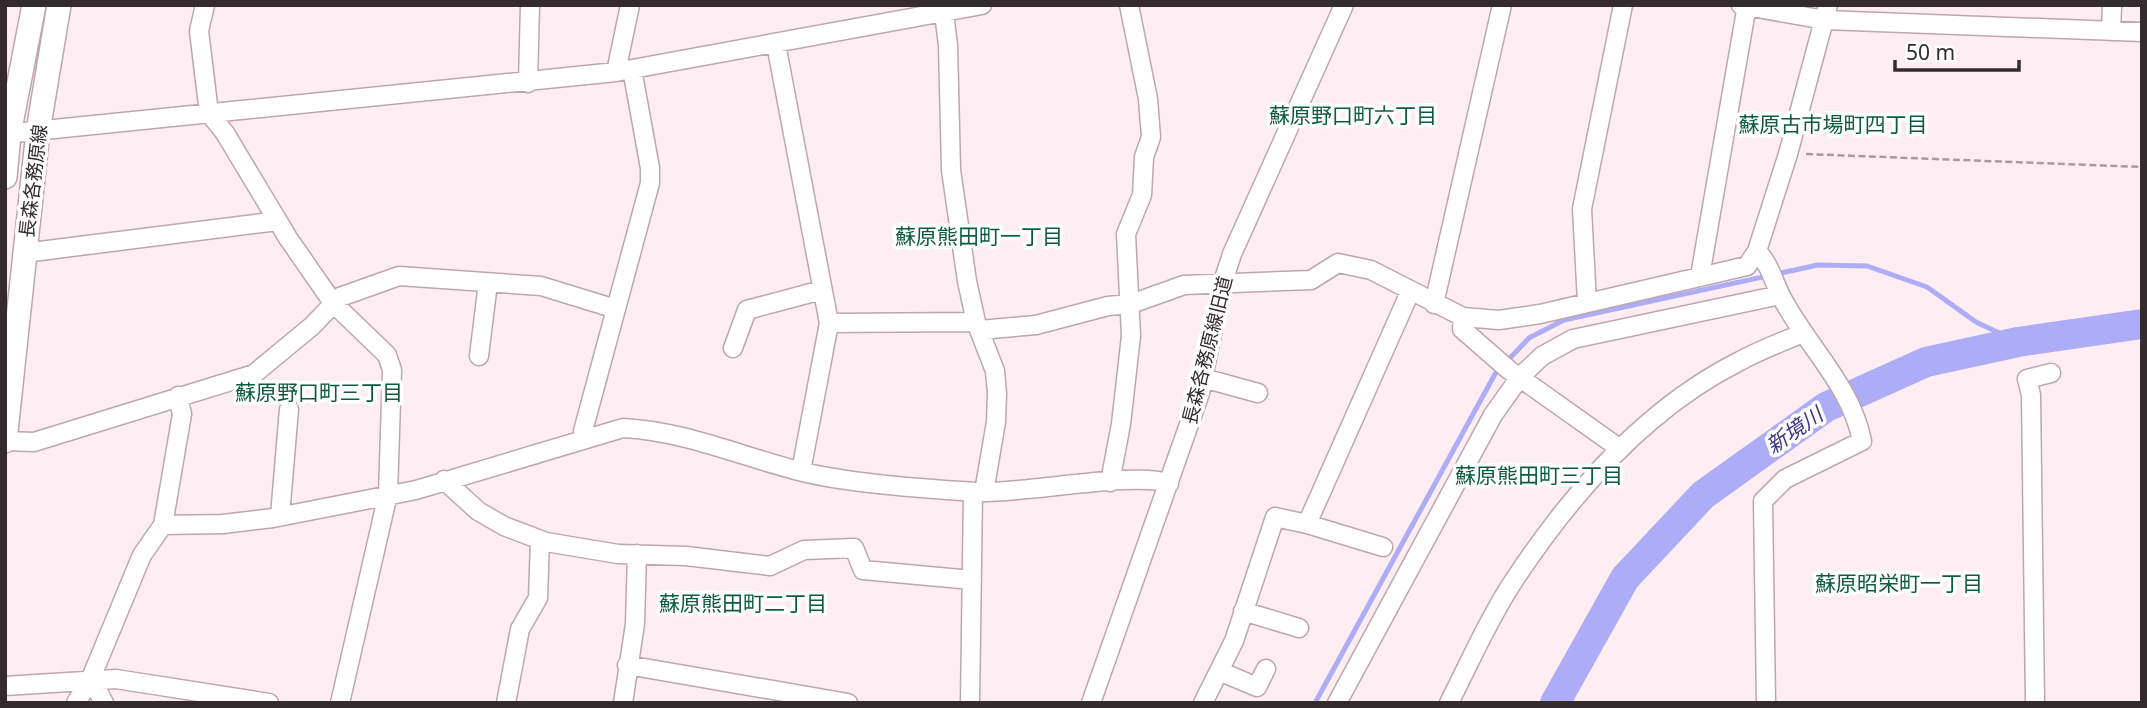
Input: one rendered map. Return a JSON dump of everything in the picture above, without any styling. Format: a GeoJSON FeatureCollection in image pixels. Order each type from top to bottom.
{"type":"FeatureCollection","features":[{"type":"Feature","properties":{"kind":"main road","name":"長森各務原線"},"geometry":{"type":"LineString","coordinates":[[5,177],[7,134],[34,5]]}},
{"type":"Feature","properties":{"kind":"main road","name":"長森各務原線"},"geometry":{"type":"LineString","coordinates":[[5,441],[38,131],[59,5]]}},
{"type":"Feature","properties":{"kind":"street"},"geometry":{"type":"LineString","coordinates":[[205,5],[199,31],[209,113],[225,133],[278,221],[333,303],[387,355],[391,370],[388,494],[340,703]]}},
{"type":"Feature","properties":{"kind":"street"},"geometry":{"type":"LineString","coordinates":[[528,83],[530,5]]}},
{"type":"Feature","properties":{"kind":"street"},"geometry":{"type":"LineString","coordinates":[[585,438],[583,431],[650,183],[650,168],[624,71],[630,5]]}},
{"type":"Feature","properties":{"kind":"street"},"geometry":{"type":"LineString","coordinates":[[7,134],[528,83],[624,71],[776,44],[943,9],[982,5]]}},
{"type":"Feature","properties":{"kind":"street"},"geometry":{"type":"LineString","coordinates":[[1110,482],[1121,424],[1131,336],[1126,234],[1142,195],[1144,157],[1151,137],[1149,112],[1129,5]]}},
{"type":"Feature","properties":{"kind":"street","name":"長森各務原線旧道"},"geometry":{"type":"LineString","coordinates":[[1091,703],[1169,484],[1203,378],[1222,285],[1232,254],[1344,5]]}},
{"type":"Feature","properties":{"kind":"street"},"geometry":{"type":"LineString","coordinates":[[1434,304],[1502,5]]}},
{"type":"Feature","properties":{"kind":"street"},"geometry":{"type":"LineString","coordinates":[[1587,302],[1582,209],[1623,5]]}},
{"type":"Feature","properties":{"kind":"street"},"geometry":{"type":"LineString","coordinates":[[2111,30],[2112,5]]}},
{"type":"Feature","properties":{"kind":"street"},"geometry":{"type":"LineString","coordinates":[[1700,276],[1745,6],[2142,32]]}},
{"type":"Feature","properties":{"kind":"street"},"geometry":{"type":"LineString","coordinates":[[943,9],[948,45],[951,170],[978,326],[995,371],[998,393],[996,422],[978,492],[972,580],[970,703]]}},
{"type":"Feature","properties":{"kind":"street"},"geometry":{"type":"LineString","coordinates":[[1766,703],[1763,501],[1785,479],[1862,440],[1836,377],[1803,333],[1763,258],[1787,154],[1827,13]]}},
{"type":"Feature","properties":{"kind":"street"},"geometry":{"type":"LineString","coordinates":[[776,44],[829,323],[801,471]]}},
{"type":"Feature","properties":{"kind":"street"},"geometry":{"type":"LineString","coordinates":[[24,253],[278,221]]}},
{"type":"Feature","properties":{"kind":"street"},"geometry":{"type":"LineString","coordinates":[[829,323],[1036,325],[1108,306],[1131,304],[1184,285],[1311,280],[1338,263],[1370,270],[1463,317],[1499,320],[1747,266],[1763,258]]}},
{"type":"Feature","properties":{"kind":"street"},"geometry":{"type":"LineString","coordinates":[[5,441],[34,442],[254,374],[312,326],[340,297],[400,276],[541,286],[616,309]]}},
{"type":"Feature","properties":{"kind":"street"},"geometry":{"type":"LineString","coordinates":[[479,356],[488,283]]}},
{"type":"Feature","properties":{"kind":"street"},"geometry":{"type":"LineString","coordinates":[[733,348],[747,310],[822,290]]}},
{"type":"Feature","properties":{"kind":"street"},"geometry":{"type":"LineString","coordinates":[[1337,703],[1514,374],[1573,339],[1779,291]]}},
{"type":"Feature","properties":{"kind":"street"},"geometry":{"type":"LineString","coordinates":[[1307,524],[1410,292]]}},
{"type":"Feature","properties":{"kind":"street"},"geometry":{"type":"LineString","coordinates":[[1463,317],[1462,329],[1493,357],[1619,448]]}},
{"type":"Feature","properties":{"kind":"street"},"geometry":{"type":"LineString","coordinates":[[1449,703],[1510,587],[1545,537],[1619,448],[1682,396],[1738,361],[1803,333]]}},
{"type":"Feature","properties":{"kind":"street"},"geometry":{"type":"LineString","coordinates":[[2035,703],[2031,395],[2027,379],[2050,373]]}},
{"type":"Feature","properties":{"kind":"street"},"geometry":{"type":"LineString","coordinates":[[1203,378],[1258,393]]}},
{"type":"Feature","properties":{"kind":"street"},"geometry":{"type":"LineString","coordinates":[[76,703],[91,678],[142,555],[163,525],[182,414],[178,396]]}},
{"type":"Feature","properties":{"kind":"street"},"geometry":{"type":"LineString","coordinates":[[280,516],[289,409]]}},
{"type":"Feature","properties":{"kind":"street"},"geometry":{"type":"LineString","coordinates":[[163,525],[223,524],[416,490],[624,428],[659,430],[801,471],[978,492],[1007,493],[1110,482],[1161,480],[1169,484]]}},
{"type":"Feature","properties":{"kind":"street"},"geometry":{"type":"LineString","coordinates":[[444,480],[478,511],[540,540],[637,554],[686,556],[770,566],[804,550],[854,548],[863,570],[972,580]]}},
{"type":"Feature","properties":{"kind":"street"},"geometry":{"type":"LineString","coordinates":[[1203,703],[1243,611],[1275,517],[1383,547]]}},
{"type":"Feature","properties":{"kind":"street"},"geometry":{"type":"LineString","coordinates":[[506,703],[520,629],[538,598],[540,540]]}},
{"type":"Feature","properties":{"kind":"street"},"geometry":{"type":"LineString","coordinates":[[622,703],[635,624],[637,554]]}},
{"type":"Feature","properties":{"kind":"street"},"geometry":{"type":"LineString","coordinates":[[1243,611],[1299,628]]}},
{"type":"Feature","properties":{"kind":"street"},"geometry":{"type":"LineString","coordinates":[[626,666],[791,698],[848,703]]}},
{"type":"Feature","properties":{"kind":"street"},"geometry":{"type":"LineString","coordinates":[[1219,671],[1257,687],[1266,669]]}},
{"type":"Feature","properties":{"kind":"street"},"geometry":{"type":"LineString","coordinates":[[91,678],[104,703]]}},
{"type":"Feature","properties":{"kind":"street"},"geometry":{"type":"LineString","coordinates":[[5,686],[91,678],[116,679],[239,701],[269,703]]}},
{"type":"Feature","properties":{"kind":"path"},"geometry":{"type":"LineString","coordinates":[[1787,154],[2142,167]]}},
{"type":"Feature","properties":{"kind":"waterway"},"geometry":{"type":"LineString","coordinates":[[1315,703],[1495,374],[1529,338],[1564,320],[1818,265],[1867,266],[1927,287],[1976,322],[2018,342]]}},
{"type":"Feature","properties":{"kind":"waterway","name":"新境川"},"geometry":{"type":"LineString","coordinates":[[1555,703],[1625,578],[1703,495],[1826,407],[1926,362],[2018,342],[2142,324]]}},
{"type":"Feature","properties":{"kind":"district","name":"蘇原野口町六丁目"},"geometry":{"type":"Point","coordinates":[1353,115]}},
{"type":"Feature","properties":{"kind":"district","name":"蘇原古市場町四丁目"},"geometry":{"type":"Point","coordinates":[1833,124]}},
{"type":"Feature","properties":{"kind":"district","name":"蘇原熊田町一丁目"},"geometry":{"type":"Point","coordinates":[979,236]}},
{"type":"Feature","properties":{"kind":"district","name":"蘇原野口町三丁目"},"geometry":{"type":"Point","coordinates":[319,392]}},
{"type":"Feature","properties":{"kind":"district","name":"蘇原熊田町三丁目"},"geometry":{"type":"Point","coordinates":[1539,475]}},
{"type":"Feature","properties":{"kind":"district","name":"蘇原昭栄町一丁目"},"geometry":{"type":"Point","coordinates":[1899,583]}},
{"type":"Feature","properties":{"kind":"district","name":"蘇原熊田町二丁目"},"geometry":{"type":"Point","coordinates":[743,603]}}]}
